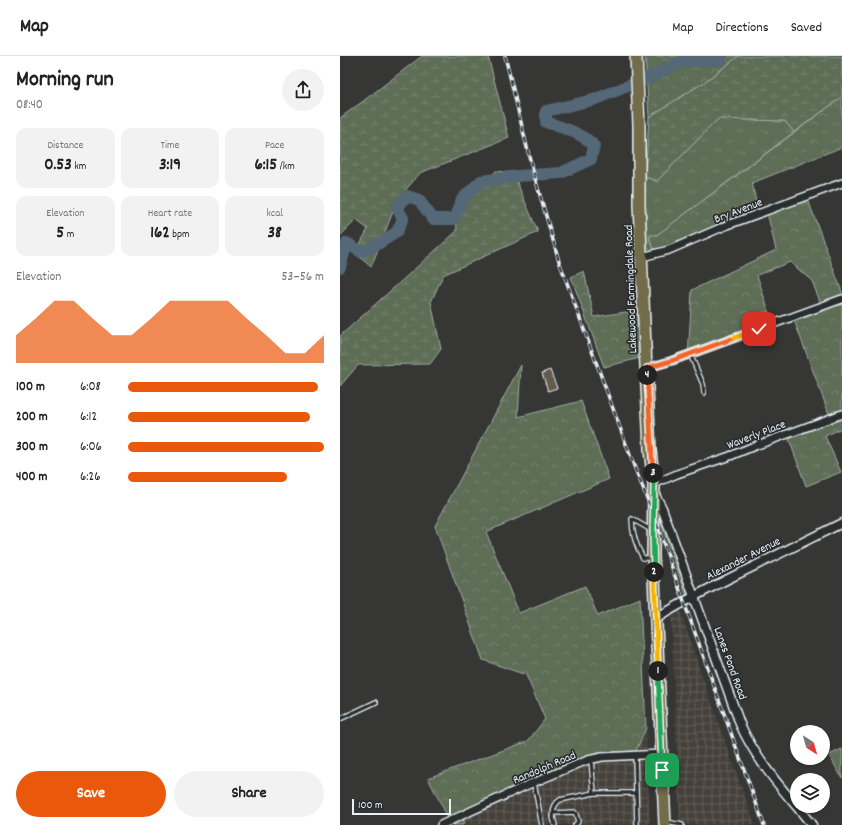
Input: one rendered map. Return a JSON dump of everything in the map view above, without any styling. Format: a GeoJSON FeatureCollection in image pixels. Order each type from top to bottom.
{"type":"FeatureCollection","features":[{"type":"Feature","properties":{"kind":"main road","name":"Lakewood Farmingdale Road"},"geometry":{"type":"LineString","coordinates":[[636,56],[638,88],[639,180],[650,450],[654,489],[653,532],[665,823]]}},
{"type":"Feature","properties":{"kind":"street","name":"Bry Avenue"},"geometry":{"type":"LineString","coordinates":[[642,257],[669,250],[725,226],[842,183]]}},
{"type":"Feature","properties":{"kind":"street"},"geometry":{"type":"LineString","coordinates":[[647,368],[842,299]]}},
{"type":"Feature","properties":{"kind":"street","name":"Waverly Place"},"geometry":{"type":"LineString","coordinates":[[654,489],[677,474],[842,414]]}},
{"type":"Feature","properties":{"kind":"street","name":"Lanes Pond Road"},"geometry":{"type":"LineString","coordinates":[[654,489],[740,724],[748,742],[767,770],[812,825]]}},
{"type":"Feature","properties":{"kind":"street","name":"Alexander Avenue"},"geometry":{"type":"LineString","coordinates":[[657,618],[694,597],[782,552],[842,524]]}},
{"type":"Feature","properties":{"kind":"street","name":"Randolph Road"},"geometry":{"type":"LineString","coordinates":[[441,825],[534,783],[591,760],[602,757],[662,754]]}},
{"type":"Feature","properties":{"kind":"lane"},"geometry":{"type":"LineString","coordinates":[[690,354],[703,384],[704,394]]}},
{"type":"Feature","properties":{"kind":"lane"},"geometry":{"type":"LineString","coordinates":[[653,532],[632,518],[634,535],[643,558],[654,558]]}},
{"type":"Feature","properties":{"kind":"lane"},"geometry":{"type":"LineString","coordinates":[[340,719],[376,702]]}},
{"type":"Feature","properties":{"kind":"lane"},"geometry":{"type":"LineString","coordinates":[[635,755],[637,825]]}},
{"type":"Feature","properties":{"kind":"lane"},"geometry":{"type":"LineString","coordinates":[[591,760],[594,793]]}},
{"type":"Feature","properties":{"kind":"lane"},"geometry":{"type":"LineString","coordinates":[[534,783],[542,825]]}},
{"type":"Feature","properties":{"kind":"lane"},"geometry":{"type":"LineString","coordinates":[[555,825],[554,805],[560,800],[594,793],[636,793]]}},
{"type":"Feature","properties":{"kind":"lane"},"geometry":{"type":"LineString","coordinates":[[554,813],[576,814],[578,822],[575,825]]}},
{"type":"Feature","properties":{"kind":"lane"},"geometry":{"type":"LineString","coordinates":[[665,823],[681,825]]}},
{"type":"Feature","properties":{"kind":"shaded area"},"geometry":{"type":"Polygon","coordinates":[[[678,604],[755,825],[680,825],[671,608],[678,604]]]}},
{"type":"Feature","properties":{"kind":"shaded area"},"geometry":{"type":"Polygon","coordinates":[[[646,728],[650,825],[463,825],[465,813],[567,768],[635,753],[646,728]]]}},
{"type":"Feature","properties":{"kind":"green space"},"geometry":{"type":"Polygon","coordinates":[[[422,56],[488,56],[509,138],[420,173],[398,199],[371,267],[355,253],[368,229],[356,220],[340,236],[340,118],[422,56]]]}},
{"type":"Feature","properties":{"kind":"green space"},"geometry":{"type":"Polygon","coordinates":[[[645,56],[739,56],[703,83],[649,117],[645,56]]]}},
{"type":"Feature","properties":{"kind":"green space"},"geometry":{"type":"Polygon","coordinates":[[[739,56],[842,56],[842,97],[794,132],[785,121],[718,119],[657,181],[645,177],[649,117],[703,83],[739,56]]]}},
{"type":"Feature","properties":{"kind":"green space"},"geometry":{"type":"Polygon","coordinates":[[[842,97],[842,147],[752,183],[758,211],[669,247],[655,250],[650,241],[650,235],[657,235],[842,97]]]}},
{"type":"Feature","properties":{"kind":"green space"},"geometry":{"type":"Polygon","coordinates":[[[718,119],[785,121],[794,132],[657,235],[650,236],[650,241],[655,250],[651,251],[647,246],[645,177],[657,181],[718,119]]]}},
{"type":"Feature","properties":{"kind":"green space"},"geometry":{"type":"Polygon","coordinates":[[[496,171],[513,173],[538,232],[443,275],[431,302],[441,349],[430,364],[358,365],[340,386],[340,336],[457,231],[456,210],[496,171]]]}},
{"type":"Feature","properties":{"kind":"green space"},"geometry":{"type":"Polygon","coordinates":[[[807,197],[842,292],[842,428],[825,436],[841,472],[806,486],[789,439],[832,422],[794,320],[823,309],[812,281],[790,262],[757,275],[773,325],[688,358],[692,290],[776,250],[767,212],[807,197]]]}},
{"type":"Feature","properties":{"kind":"green space"},"geometry":{"type":"Polygon","coordinates":[[[584,271],[594,317],[638,310],[640,358],[604,367],[571,277],[584,271]]]}},
{"type":"Feature","properties":{"kind":"green space"},"geometry":{"type":"Polygon","coordinates":[[[521,365],[518,417],[581,401],[609,479],[486,532],[519,613],[585,586],[598,616],[640,598],[646,728],[635,753],[567,768],[465,813],[463,825],[439,825],[449,820],[428,778],[528,741],[545,719],[526,675],[483,660],[435,526],[521,365]]]}},
{"type":"Feature","properties":{"kind":"green space"},"geometry":{"type":"Polygon","coordinates":[[[659,512],[661,512],[688,591],[686,595],[659,519],[659,512]]]}},
{"type":"Feature","properties":{"kind":"green space"},"geometry":{"type":"Polygon","coordinates":[[[842,749],[842,778],[830,757],[830,755],[842,749]]]}},
{"type":"Feature","properties":{"kind":"building"},"geometry":{"type":"Polygon","coordinates":[[[550,370],[557,388],[548,391],[542,373],[550,370]]]}},
{"type":"Feature","properties":{"kind":"waterway"},"geometry":{"type":"LineString","coordinates":[[340,267],[347,243],[361,252],[373,247],[397,232],[403,218],[397,208],[407,196],[419,200],[433,219],[454,219],[462,199],[481,181],[517,176],[561,173],[591,159],[594,146],[579,134],[546,122],[546,111],[593,100],[655,75],[682,61],[721,59],[722,56]]}},
{"type":"Feature","properties":{"kind":"railway"},"geometry":{"type":"LineString","coordinates":[[505,56],[531,164],[559,261],[634,466],[653,513],[764,825]]}},
{"type":"Feature","properties":{"kind":"route"},"geometry":{"type":"LineString","coordinates":[[662,770],[657,618],[653,555],[654,484],[650,450],[647,368],[671,361],[759,329]]}}]}
